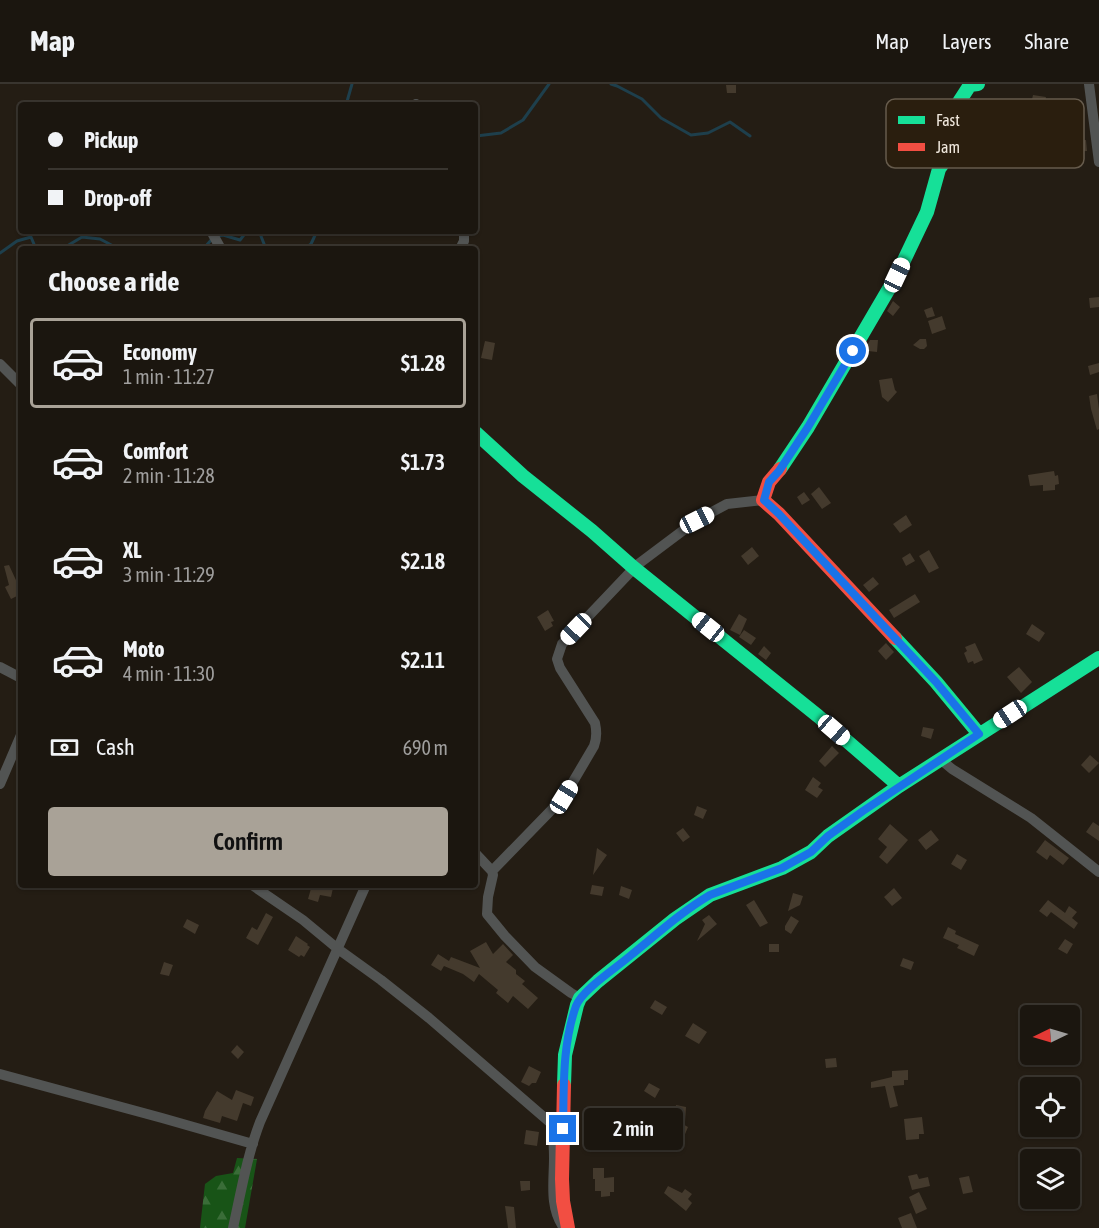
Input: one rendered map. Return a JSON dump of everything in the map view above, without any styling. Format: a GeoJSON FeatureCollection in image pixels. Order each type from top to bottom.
{"type":"FeatureCollection","features":[{"type":"Feature","properties":{"kind":"street"},"geometry":{"type":"LineString","coordinates":[[961,99],[970,85],[978,84]]}},
{"type":"Feature","properties":{"kind":"street"},"geometry":{"type":"LineString","coordinates":[[1089,84],[1099,162]]}},
{"type":"Feature","properties":{"kind":"street"},"geometry":{"type":"LineString","coordinates":[[764,500],[769,482],[808,427],[897,275],[927,212],[940,168]]}},
{"type":"Feature","properties":{"kind":"street"},"geometry":{"type":"LineString","coordinates":[[0,363],[18,382]]}},
{"type":"Feature","properties":{"kind":"street"},"geometry":{"type":"LineString","coordinates":[[478,435],[523,476],[818,716],[899,786]]}},
{"type":"Feature","properties":{"kind":"street"},"geometry":{"type":"LineString","coordinates":[[492,871],[564,797],[597,737],[595,723],[560,668],[557,658],[562,644],[634,568],[697,520],[727,504],[764,500],[936,682],[979,734]]}},
{"type":"Feature","properties":{"kind":"street"},"geometry":{"type":"LineString","coordinates":[[566,1228],[562,1179],[565,1054],[580,998],[675,919],[710,895],[795,862],[899,786],[1099,658]]}},
{"type":"Feature","properties":{"kind":"street"},"geometry":{"type":"LineString","coordinates":[[0,667],[18,676]]}},
{"type":"Feature","properties":{"kind":"street"},"geometry":{"type":"LineString","coordinates":[[0,784],[18,742]]}},
{"type":"Feature","properties":{"kind":"street"},"geometry":{"type":"LineString","coordinates":[[940,759],[952,770],[1031,819],[1099,872]]}},
{"type":"Feature","properties":{"kind":"street"},"geometry":{"type":"LineString","coordinates":[[478,856],[493,875],[488,897],[488,915],[535,968],[580,998]]}},
{"type":"Feature","properties":{"kind":"street"},"geometry":{"type":"LineString","coordinates":[[256,888],[303,920],[429,1018],[553,1125],[552,1191],[560,1222],[566,1228]]}},
{"type":"Feature","properties":{"kind":"street"},"geometry":{"type":"LineString","coordinates":[[233,1228],[260,1122],[365,888]]}},
{"type":"Feature","properties":{"kind":"street"},"geometry":{"type":"LineString","coordinates":[[0,1074],[253,1144]]}},
{"type":"Feature","properties":{"kind":"green space"},"geometry":{"type":"Polygon","coordinates":[[[237,1158],[257,1159],[245,1228],[200,1228],[205,1184],[216,1176],[233,1173],[237,1158]]]}},
{"type":"Feature","properties":{"kind":"building"},"geometry":{"type":"Polygon","coordinates":[[[726,85],[736,85],[736,93],[727,93],[726,85]]]}},
{"type":"Feature","properties":{"kind":"building"},"geometry":{"type":"Polygon","coordinates":[[[1033,95],[1046,97],[1046,99],[1032,99],[1033,95]]]}},
{"type":"Feature","properties":{"kind":"building"},"geometry":{"type":"Polygon","coordinates":[[[1084,140],[1086,140],[1087,151],[1084,151],[1084,140]]]}},
{"type":"Feature","properties":{"kind":"building"},"geometry":{"type":"Polygon","coordinates":[[[1099,297],[1099,307],[1090,308],[1089,298],[1099,297]]]}},
{"type":"Feature","properties":{"kind":"building"},"geometry":{"type":"Polygon","coordinates":[[[893,301],[900,307],[893,316],[887,311],[893,301]]]}},
{"type":"Feature","properties":{"kind":"building"},"geometry":{"type":"Polygon","coordinates":[[[932,307],[935,316],[927,318],[924,310],[932,307]]]}},
{"type":"Feature","properties":{"kind":"building"},"geometry":{"type":"Polygon","coordinates":[[[942,316],[946,329],[932,334],[928,321],[942,316]]]}},
{"type":"Feature","properties":{"kind":"building"},"geometry":{"type":"Polygon","coordinates":[[[920,339],[926,339],[927,346],[924,349],[913,345],[920,339]]]}},
{"type":"Feature","properties":{"kind":"building"},"geometry":{"type":"Polygon","coordinates":[[[870,340],[878,340],[877,352],[868,351],[870,340]]]}},
{"type":"Feature","properties":{"kind":"building"},"geometry":{"type":"Polygon","coordinates":[[[485,341],[495,343],[492,360],[481,358],[485,341]]]}},
{"type":"Feature","properties":{"kind":"building"},"geometry":{"type":"Polygon","coordinates":[[[1099,363],[1099,372],[1090,375],[1088,366],[1099,363]]]}},
{"type":"Feature","properties":{"kind":"building"},"geometry":{"type":"Polygon","coordinates":[[[892,378],[897,392],[888,402],[882,397],[879,380],[892,378]]]}},
{"type":"Feature","properties":{"kind":"building"},"geometry":{"type":"Polygon","coordinates":[[[1097,394],[1099,429],[1097,430],[1089,396],[1097,394]]]}},
{"type":"Feature","properties":{"kind":"building"},"geometry":{"type":"Polygon","coordinates":[[[1054,471],[1055,476],[1058,475],[1059,484],[1055,485],[1055,490],[1043,491],[1043,485],[1030,486],[1028,475],[1054,471]]]}},
{"type":"Feature","properties":{"kind":"building"},"geometry":{"type":"Polygon","coordinates":[[[819,487],[831,503],[822,509],[811,494],[819,487]]]}},
{"type":"Feature","properties":{"kind":"building"},"geometry":{"type":"Polygon","coordinates":[[[804,492],[810,500],[802,505],[797,497],[804,492]]]}},
{"type":"Feature","properties":{"kind":"building"},"geometry":{"type":"Polygon","coordinates":[[[906,515],[912,525],[900,533],[893,524],[906,515]]]}},
{"type":"Feature","properties":{"kind":"building"},"geometry":{"type":"Polygon","coordinates":[[[752,547],[759,556],[748,565],[741,556],[752,547]]]}},
{"type":"Feature","properties":{"kind":"building"},"geometry":{"type":"Polygon","coordinates":[[[929,550],[939,568],[929,573],[919,556],[929,550]]]}},
{"type":"Feature","properties":{"kind":"building"},"geometry":{"type":"Polygon","coordinates":[[[910,553],[915,561],[906,566],[902,558],[910,553]]]}},
{"type":"Feature","properties":{"kind":"building"},"geometry":{"type":"Polygon","coordinates":[[[9,565],[18,584],[18,596],[11,599],[5,587],[9,585],[4,566],[9,565]]]}},
{"type":"Feature","properties":{"kind":"building"},"geometry":{"type":"Polygon","coordinates":[[[873,577],[879,584],[869,592],[863,585],[873,577]]]}},
{"type":"Feature","properties":{"kind":"building"},"geometry":{"type":"Polygon","coordinates":[[[915,594],[920,602],[894,618],[889,610],[915,594]]]}},
{"type":"Feature","properties":{"kind":"building"},"geometry":{"type":"Polygon","coordinates":[[[548,610],[554,621],[551,622],[553,626],[545,631],[537,617],[548,610]]]}},
{"type":"Feature","properties":{"kind":"building"},"geometry":{"type":"Polygon","coordinates":[[[739,614],[747,619],[740,635],[730,630],[739,614]]]}},
{"type":"Feature","properties":{"kind":"building"},"geometry":{"type":"Polygon","coordinates":[[[1032,624],[1045,633],[1039,642],[1026,634],[1032,624]]]}},
{"type":"Feature","properties":{"kind":"building"},"geometry":{"type":"Polygon","coordinates":[[[744,630],[756,638],[751,645],[739,637],[744,630]]]}},
{"type":"Feature","properties":{"kind":"building"},"geometry":{"type":"Polygon","coordinates":[[[886,643],[894,652],[886,660],[878,651],[886,643]]]}},
{"type":"Feature","properties":{"kind":"building"},"geometry":{"type":"Polygon","coordinates":[[[975,643],[983,660],[974,664],[973,661],[968,663],[964,653],[967,651],[965,647],[975,643]]]}},
{"type":"Feature","properties":{"kind":"building"},"geometry":{"type":"Polygon","coordinates":[[[764,646],[771,653],[766,660],[758,654],[764,646]]]}},
{"type":"Feature","properties":{"kind":"building"},"geometry":{"type":"Polygon","coordinates":[[[1019,667],[1032,682],[1021,693],[1007,677],[1019,667]]]}},
{"type":"Feature","properties":{"kind":"building"},"geometry":{"type":"Polygon","coordinates":[[[923,727],[934,729],[931,739],[921,736],[923,727]]]}},
{"type":"Feature","properties":{"kind":"building"},"geometry":{"type":"Polygon","coordinates":[[[832,746],[839,753],[825,767],[819,761],[832,746]]]}},
{"type":"Feature","properties":{"kind":"building"},"geometry":{"type":"Polygon","coordinates":[[[1090,755],[1099,763],[1089,773],[1081,765],[1090,755]]]}},
{"type":"Feature","properties":{"kind":"building"},"geometry":{"type":"Polygon","coordinates":[[[813,777],[821,783],[818,787],[823,790],[817,798],[805,790],[813,777]]]}},
{"type":"Feature","properties":{"kind":"building"},"geometry":{"type":"Polygon","coordinates":[[[697,806],[707,810],[703,819],[694,815],[697,806]]]}},
{"type":"Feature","properties":{"kind":"building"},"geometry":{"type":"Polygon","coordinates":[[[1093,822],[1099,826],[1099,841],[1086,832],[1093,822]]]}},
{"type":"Feature","properties":{"kind":"building"},"geometry":{"type":"Polygon","coordinates":[[[890,824],[908,840],[887,864],[879,857],[887,847],[878,839],[890,824]]]}},
{"type":"Feature","properties":{"kind":"building"},"geometry":{"type":"Polygon","coordinates":[[[683,828],[690,837],[683,842],[676,833],[683,828]]]}},
{"type":"Feature","properties":{"kind":"building"},"geometry":{"type":"Polygon","coordinates":[[[931,830],[939,840],[926,850],[918,840],[931,830]]]}},
{"type":"Feature","properties":{"kind":"building"},"geometry":{"type":"Polygon","coordinates":[[[1045,840],[1069,858],[1063,865],[1050,855],[1047,860],[1036,852],[1045,840]]]}},
{"type":"Feature","properties":{"kind":"building"},"geometry":{"type":"Polygon","coordinates":[[[597,848],[607,855],[593,875],[597,848]]]}},
{"type":"Feature","properties":{"kind":"building"},"geometry":{"type":"Polygon","coordinates":[[[957,854],[967,860],[961,870],[951,864],[957,854]]]}},
{"type":"Feature","properties":{"kind":"building"},"geometry":{"type":"Polygon","coordinates":[[[592,885],[604,887],[602,896],[590,894],[592,885]]]}},
{"type":"Feature","properties":{"kind":"building"},"geometry":{"type":"Polygon","coordinates":[[[621,886],[632,890],[629,899],[619,895],[621,886]]]}},
{"type":"Feature","properties":{"kind":"building"},"geometry":{"type":"Polygon","coordinates":[[[311,888],[333,888],[331,897],[320,895],[318,902],[308,899],[311,888]]]}},
{"type":"Feature","properties":{"kind":"building"},"geometry":{"type":"Polygon","coordinates":[[[894,888],[902,898],[892,906],[884,897],[894,888]]]}},
{"type":"Feature","properties":{"kind":"building"},"geometry":{"type":"Polygon","coordinates":[[[793,893],[803,896],[800,905],[788,911],[793,893]]]}},
{"type":"Feature","properties":{"kind":"building"},"geometry":{"type":"Polygon","coordinates":[[[754,900],[768,923],[760,927],[746,905],[754,900]]]}},
{"type":"Feature","properties":{"kind":"building"},"geometry":{"type":"Polygon","coordinates":[[[1048,900],[1065,913],[1069,906],[1077,912],[1072,918],[1078,923],[1074,929],[1051,912],[1047,917],[1039,911],[1048,900]]]}},
{"type":"Feature","properties":{"kind":"building"},"geometry":{"type":"Polygon","coordinates":[[[266,913],[273,917],[258,945],[246,938],[252,927],[257,930],[266,913]]]}},
{"type":"Feature","properties":{"kind":"building"},"geometry":{"type":"Polygon","coordinates":[[[709,915],[717,924],[697,941],[705,924],[702,920],[709,915]]]}},
{"type":"Feature","properties":{"kind":"building"},"geometry":{"type":"Polygon","coordinates":[[[791,916],[799,921],[791,934],[785,930],[785,926],[791,916]]]}},
{"type":"Feature","properties":{"kind":"building"},"geometry":{"type":"Polygon","coordinates":[[[187,919],[199,925],[195,934],[183,927],[187,919]]]}},
{"type":"Feature","properties":{"kind":"building"},"geometry":{"type":"Polygon","coordinates":[[[948,927],[956,931],[955,934],[979,945],[974,956],[957,948],[959,945],[943,938],[948,927]]]}},
{"type":"Feature","properties":{"kind":"building"},"geometry":{"type":"Polygon","coordinates":[[[296,936],[310,947],[304,957],[301,955],[299,957],[288,950],[296,936]]]}},
{"type":"Feature","properties":{"kind":"building"},"geometry":{"type":"Polygon","coordinates":[[[1065,939],[1073,944],[1067,954],[1058,949],[1065,939]]]}},
{"type":"Feature","properties":{"kind":"building"},"geometry":{"type":"Polygon","coordinates":[[[486,942],[493,954],[503,944],[513,955],[506,962],[525,981],[522,984],[538,998],[528,1009],[513,996],[508,1003],[496,993],[498,990],[479,974],[474,982],[463,974],[444,966],[441,971],[431,965],[438,954],[449,961],[451,957],[480,968],[470,951],[486,942]]]}},
{"type":"Feature","properties":{"kind":"building"},"geometry":{"type":"Polygon","coordinates":[[[769,944],[779,944],[779,952],[769,952],[769,944]]]}},
{"type":"Feature","properties":{"kind":"building"},"geometry":{"type":"Polygon","coordinates":[[[903,958],[914,962],[911,970],[900,966],[903,958]]]}},
{"type":"Feature","properties":{"kind":"building"},"geometry":{"type":"Polygon","coordinates":[[[164,962],[173,965],[169,976],[160,974],[164,962]]]}},
{"type":"Feature","properties":{"kind":"building"},"geometry":{"type":"Polygon","coordinates":[[[655,1000],[667,1007],[662,1015],[650,1008],[655,1000]]]}},
{"type":"Feature","properties":{"kind":"building"},"geometry":{"type":"Polygon","coordinates":[[[693,1023],[707,1032],[699,1044],[685,1036],[693,1023]]]}},
{"type":"Feature","properties":{"kind":"building"},"geometry":{"type":"Polygon","coordinates":[[[237,1045],[244,1052],[238,1059],[231,1052],[237,1045]]]}},
{"type":"Feature","properties":{"kind":"building"},"geometry":{"type":"Polygon","coordinates":[[[836,1058],[837,1067],[826,1068],[825,1059],[836,1058]]]}},
{"type":"Feature","properties":{"kind":"building"},"geometry":{"type":"Polygon","coordinates":[[[529,1066],[541,1072],[536,1083],[529,1086],[521,1082],[529,1066]]]}},
{"type":"Feature","properties":{"kind":"building"},"geometry":{"type":"Polygon","coordinates":[[[908,1070],[908,1080],[904,1080],[904,1085],[893,1086],[898,1106],[890,1108],[885,1086],[871,1088],[871,1082],[892,1077],[892,1071],[908,1070]]]}},
{"type":"Feature","properties":{"kind":"building"},"geometry":{"type":"Polygon","coordinates":[[[649,1083],[660,1089],[655,1098],[644,1091],[649,1083]]]}},
{"type":"Feature","properties":{"kind":"building"},"geometry":{"type":"Polygon","coordinates":[[[236,1090],[254,1097],[251,1106],[243,1103],[237,1121],[222,1116],[220,1123],[203,1118],[217,1091],[232,1100],[236,1090]]]}},
{"type":"Feature","properties":{"kind":"building"},"geometry":{"type":"Polygon","coordinates":[[[676,1105],[686,1107],[685,1122],[674,1121],[676,1105]]]}},
{"type":"Feature","properties":{"kind":"building"},"geometry":{"type":"Polygon","coordinates":[[[922,1117],[924,1134],[919,1134],[919,1139],[906,1140],[904,1119],[922,1117]]]}},
{"type":"Feature","properties":{"kind":"building"},"geometry":{"type":"Polygon","coordinates":[[[679,1122],[688,1127],[683,1139],[673,1135],[679,1122]]]}},
{"type":"Feature","properties":{"kind":"building"},"geometry":{"type":"Polygon","coordinates":[[[526,1130],[539,1132],[537,1146],[524,1144],[526,1130]]]}},
{"type":"Feature","properties":{"kind":"building"},"geometry":{"type":"Polygon","coordinates":[[[593,1168],[604,1168],[604,1178],[614,1177],[614,1192],[610,1192],[610,1196],[601,1197],[601,1191],[595,1191],[593,1168]]]}},
{"type":"Feature","properties":{"kind":"building"},"geometry":{"type":"Polygon","coordinates":[[[917,1174],[919,1179],[928,1177],[930,1186],[912,1190],[908,1176],[917,1174]]]}},
{"type":"Feature","properties":{"kind":"building"},"geometry":{"type":"Polygon","coordinates":[[[969,1176],[973,1192],[963,1194],[959,1178],[969,1176]]]}},
{"type":"Feature","properties":{"kind":"building"},"geometry":{"type":"Polygon","coordinates":[[[520,1181],[530,1181],[530,1190],[521,1191],[520,1181]]]}},
{"type":"Feature","properties":{"kind":"building"},"geometry":{"type":"Polygon","coordinates":[[[668,1186],[682,1193],[685,1189],[692,1194],[688,1199],[692,1203],[686,1211],[664,1193],[668,1186]]]}},
{"type":"Feature","properties":{"kind":"building"},"geometry":{"type":"Polygon","coordinates":[[[919,1192],[927,1209],[916,1214],[909,1197],[919,1192]]]}},
{"type":"Feature","properties":{"kind":"building"},"geometry":{"type":"Polygon","coordinates":[[[505,1206],[514,1207],[516,1228],[508,1228],[505,1206]]]}},
{"type":"Feature","properties":{"kind":"building"},"geometry":{"type":"Polygon","coordinates":[[[911,1213],[917,1228],[902,1228],[898,1218],[911,1213]]]}},
{"type":"Feature","properties":{"kind":"waterway"},"geometry":{"type":"LineString","coordinates":[[347,102],[352,84]]}},
{"type":"Feature","properties":{"kind":"waterway"},"geometry":{"type":"LineString","coordinates":[[478,136],[501,133],[523,120],[549,84]]}},
{"type":"Feature","properties":{"kind":"waterway"},"geometry":{"type":"LineString","coordinates":[[611,84],[642,99],[661,118],[691,135],[708,133],[730,122],[750,136]]}},
{"type":"Feature","properties":{"kind":"waterway"},"geometry":{"type":"LineString","coordinates":[[218,236],[223,235],[240,240],[245,234]]}},
{"type":"Feature","properties":{"kind":"waterway"},"geometry":{"type":"LineString","coordinates":[[260,234],[265,246]]}},
{"type":"Feature","properties":{"kind":"waterway"},"geometry":{"type":"LineString","coordinates":[[308,246],[316,234]]}},
{"type":"Feature","properties":{"kind":"waterway"},"geometry":{"type":"LineString","coordinates":[[0,253],[17,241],[31,237],[35,246]]}},
{"type":"Feature","properties":{"kind":"waterway"},"geometry":{"type":"LineString","coordinates":[[67,246],[82,237],[100,239],[113,246]]}},
{"type":"Feature","properties":{"kind":"waterway"},"geometry":{"type":"LineString","coordinates":[[206,246],[212,239]]}},
{"type":"Feature","properties":{"kind":"traffic: fast"},"geometry":{"type":"LineString","coordinates":[[961,99],[970,85],[978,84]]}},
{"type":"Feature","properties":{"kind":"traffic: fast"},"geometry":{"type":"LineString","coordinates":[[780,469],[808,427],[897,275],[927,212],[940,168]]}},
{"type":"Feature","properties":{"kind":"traffic: fast"},"geometry":{"type":"LineString","coordinates":[[478,435],[523,476],[818,716],[899,786]]}},
{"type":"Feature","properties":{"kind":"traffic: fast"},"geometry":{"type":"LineString","coordinates":[[895,638],[936,682],[979,734]]}},
{"type":"Feature","properties":{"kind":"traffic: fast"},"geometry":{"type":"LineString","coordinates":[[564,1085],[565,1055],[580,998],[675,919],[710,895],[782,868],[811,852],[828,836],[899,786],[1099,658]]}},
{"type":"Feature","properties":{"kind":"traffic: jam"},"geometry":{"type":"LineString","coordinates":[[780,469],[769,482],[763,500],[779,514],[895,638]]}},
{"type":"Feature","properties":{"kind":"traffic: jam"},"geometry":{"type":"LineString","coordinates":[[564,1085],[562,1179],[568,1228]]}},
{"type":"Feature","properties":{"kind":"route"},"geometry":{"type":"LineString","coordinates":[[563,1129],[565,1054],[580,998],[675,919],[710,895],[795,862],[863,811],[979,734],[936,682],[764,500],[769,482],[808,427],[853,351]]}}]}
